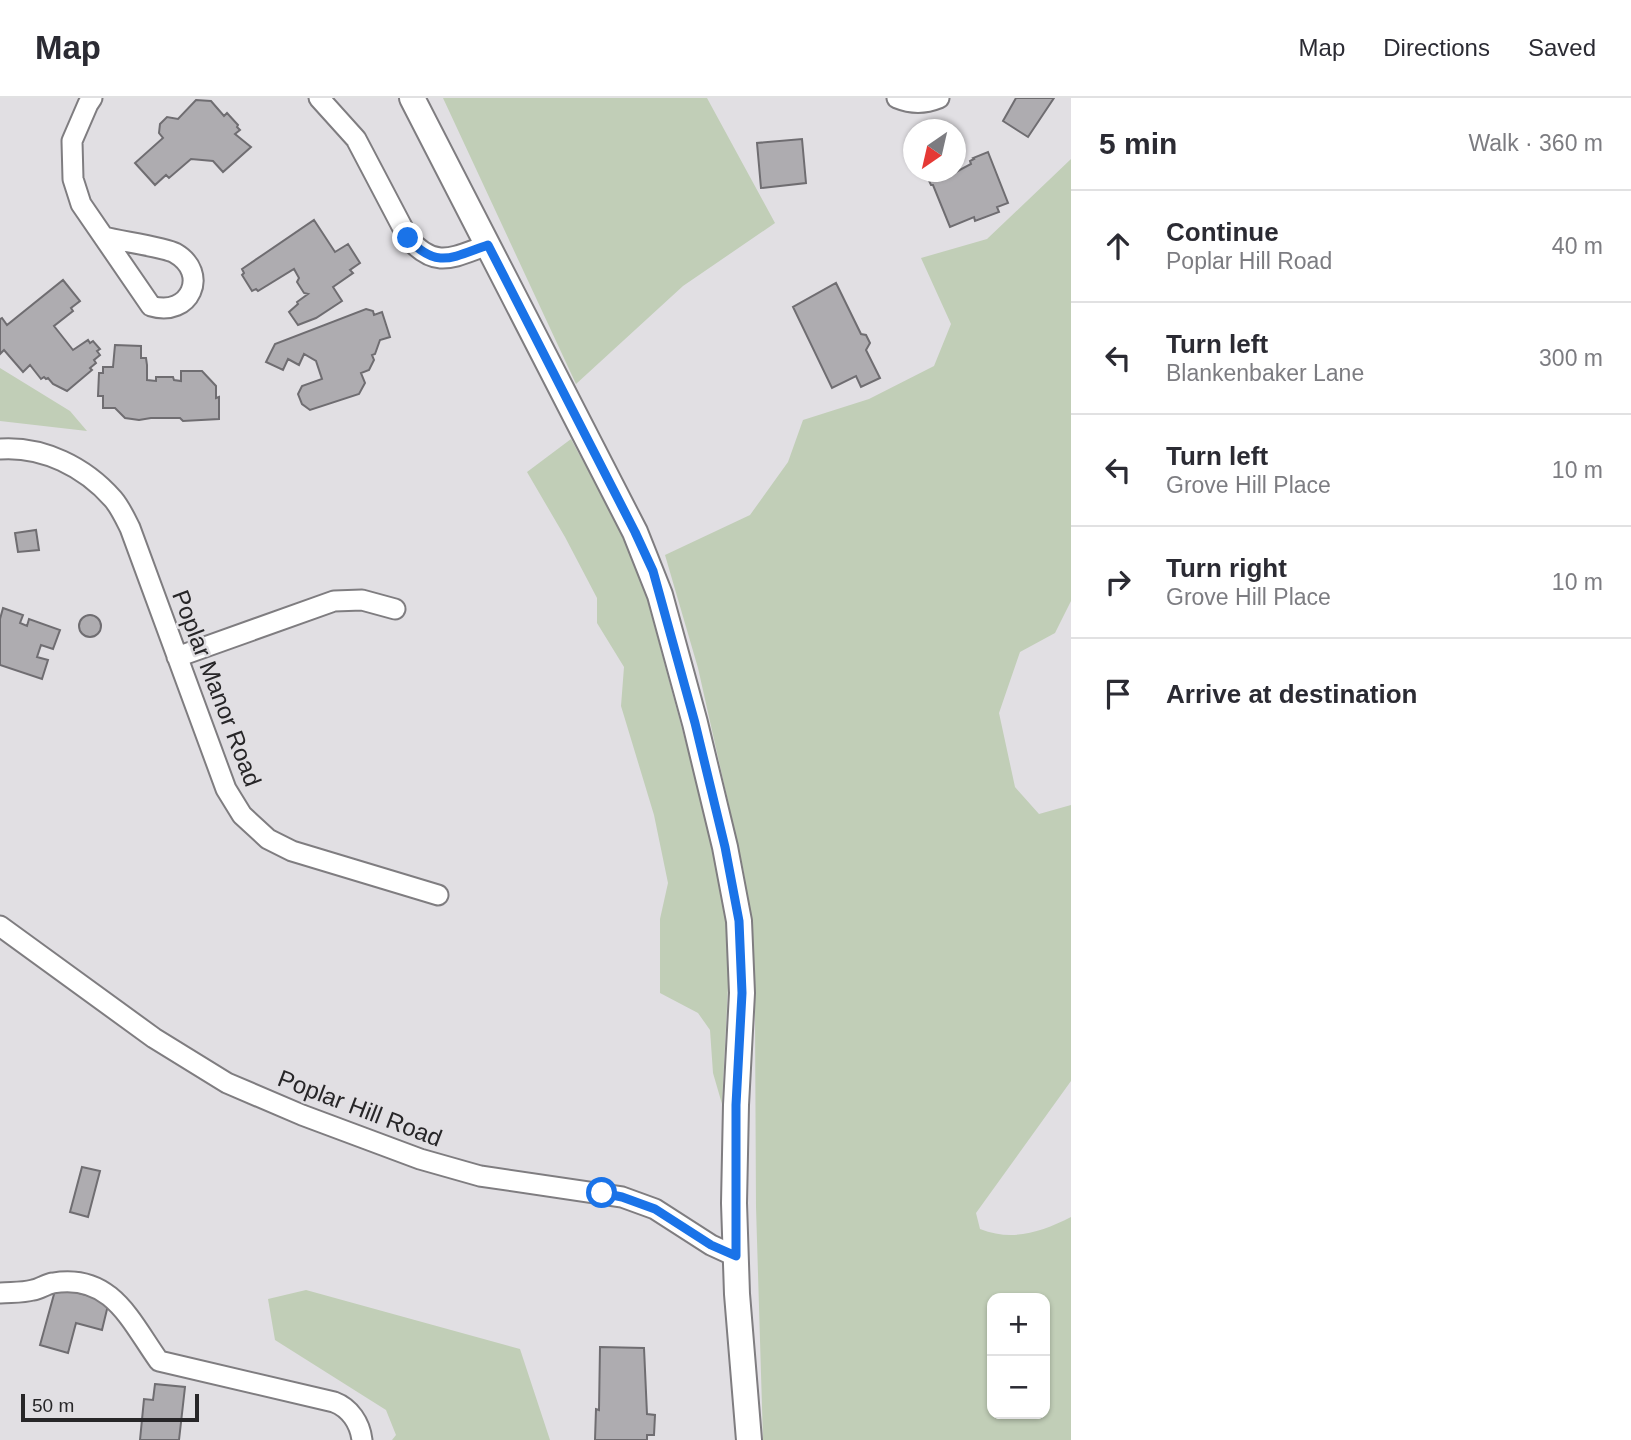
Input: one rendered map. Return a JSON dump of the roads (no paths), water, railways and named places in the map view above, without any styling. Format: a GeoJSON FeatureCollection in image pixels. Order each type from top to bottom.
{"type":"FeatureCollection","features":[{"type":"Feature","properties":{"kind":"street"},"geometry":{"type":"LineString","coordinates":[[92,98],[72,141],[73,179],[81,204],[151,306],[164,310],[180,305],[190,294],[194,282],[192,270],[175,253],[104,237]]}},
{"type":"Feature","properties":{"kind":"street"},"geometry":{"type":"LineString","coordinates":[[319,98],[356,139],[408,238],[417,248],[428,256],[446,260],[488,245]]}},
{"type":"Feature","properties":{"kind":"street"},"geometry":{"type":"LineString","coordinates":[[412,98],[653,571],[691,710],[736,897],[742,993],[735,1119],[736,1256],[749,1440]]}},
{"type":"Feature","properties":{"kind":"street"},"geometry":{"type":"LineString","coordinates":[[898,98],[912,103],[925,103],[939,98]]}},
{"type":"Feature","properties":{"kind":"street","name":"Poplar Manor Road"},"geometry":{"type":"LineString","coordinates":[[0,449],[11,448],[42,454],[73,465],[114,500],[131,527],[226,789],[242,815],[268,839],[292,851],[438,895]]}},
{"type":"Feature","properties":{"kind":"street"},"geometry":{"type":"LineString","coordinates":[[177,657],[334,601],[362,600],[395,609]]}},
{"type":"Feature","properties":{"kind":"street","name":"Poplar Hill Road"},"geometry":{"type":"LineString","coordinates":[[0,926],[153,1038],[227,1083],[302,1115],[420,1159],[480,1176],[622,1197],[655,1209],[711,1245],[736,1256]]}},
{"type":"Feature","properties":{"kind":"street"},"geometry":{"type":"LineString","coordinates":[[0,1293],[32,1290],[54,1283],[86,1284],[102,1289],[114,1298],[159,1362],[340,1404],[352,1414],[361,1429],[362,1440]]}}]}
